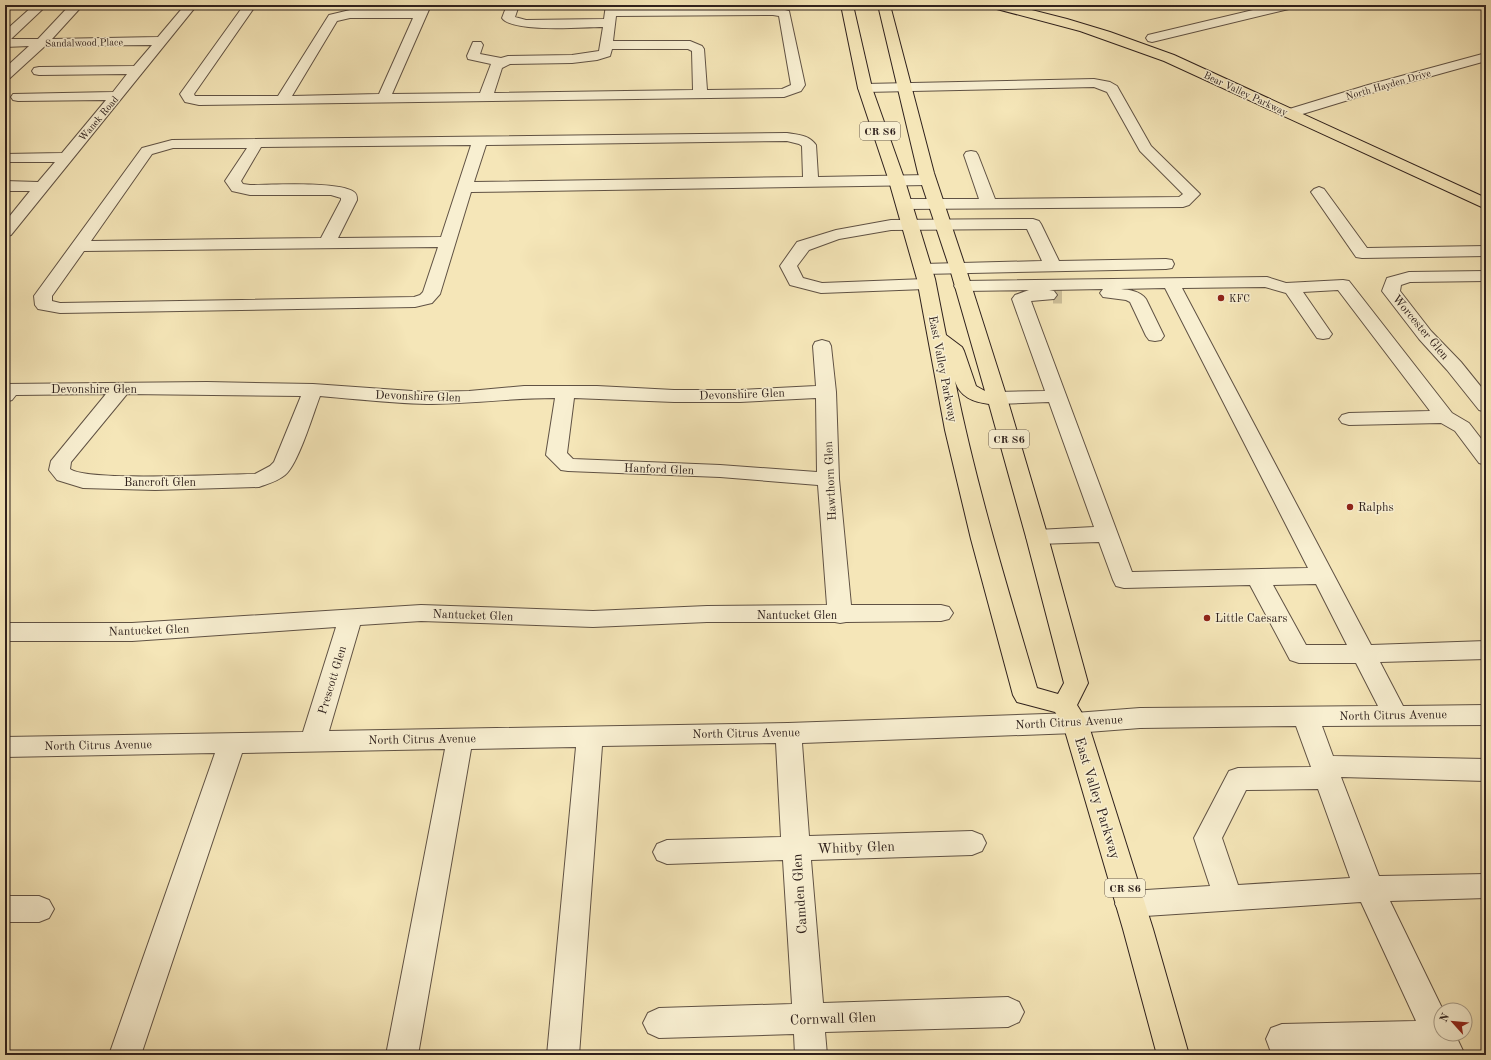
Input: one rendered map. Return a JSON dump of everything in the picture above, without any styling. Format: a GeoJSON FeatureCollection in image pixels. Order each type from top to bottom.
{"type":"FeatureCollection","features":[{"type":"Feature","properties":{"kind":"main road","name":"East Valley Parkway"},"geometry":{"type":"LineString","coordinates":[[847,5],[865,88],[897,181],[924,276],[957,438],[982,539],[1026,695],[1070,714],[1130,904],[1173,1055]]}},
{"type":"Feature","properties":{"kind":"main road","name":"CR S6"},"geometry":{"type":"LineString","coordinates":[[884,5],[928,180],[961,278],[997,398],[1037,537],[1076,683],[1070,714]]}},
{"type":"Feature","properties":{"kind":"main road","name":"Bear Valley Parkway"},"geometry":{"type":"LineString","coordinates":[[997,5],[1070,24],[1135,45],[1293,107],[1486,204]]}},
{"type":"Feature","properties":{"kind":"main road"},"geometry":{"type":"LineString","coordinates":[[1041,5],[1106,22],[1182,50]]}},
{"type":"Feature","properties":{"kind":"main road"},"geometry":{"type":"LineString","coordinates":[[1310,108],[1326,115]]}},
{"type":"Feature","properties":{"kind":"main road"},"geometry":{"type":"LineString","coordinates":[[937,337],[954,351],[967,388],[972,393],[987,398],[997,398]]}},
{"type":"Feature","properties":{"kind":"street"},"geometry":{"type":"LineString","coordinates":[[6,43],[5,38],[41,5]]}},
{"type":"Feature","properties":{"kind":"street"},"geometry":{"type":"LineString","coordinates":[[5,75],[42,42],[77,5]]}},
{"type":"Feature","properties":{"kind":"street","name":"Wanek Road"},"geometry":{"type":"LineString","coordinates":[[5,232],[191,5]]}},
{"type":"Feature","properties":{"kind":"street"},"geometry":{"type":"LineString","coordinates":[[250,5],[187,94],[190,99],[199,101],[700,94],[784,92],[796,88],[798,85],[785,14],[773,11],[611,14],[526,24],[513,21],[508,18],[513,5]]}},
{"type":"Feature","properties":{"kind":"street"},"geometry":{"type":"LineString","coordinates":[[1152,38],[1289,5]]}},
{"type":"Feature","properties":{"kind":"street"},"geometry":{"type":"LineString","coordinates":[[282,100],[333,18],[350,14],[423,9],[384,98]]}},
{"type":"Feature","properties":{"kind":"street"},"geometry":{"type":"LineString","coordinates":[[486,97],[496,66],[501,62],[508,60],[586,58],[600,56],[605,53],[608,45],[611,14]]}},
{"type":"Feature","properties":{"kind":"street","name":"Sandalwood Place"},"geometry":{"type":"LineString","coordinates":[[6,43],[162,41]]}},
{"type":"Feature","properties":{"kind":"street"},"geometry":{"type":"LineString","coordinates":[[476,45],[473,56],[501,62]]}},
{"type":"Feature","properties":{"kind":"street"},"geometry":{"type":"LineString","coordinates":[[608,45],[690,45],[698,49],[700,94]]}},
{"type":"Feature","properties":{"kind":"street","name":"North Hayden Drive"},"geometry":{"type":"LineString","coordinates":[[1293,107],[1310,108],[1373,88],[1486,57]]}},
{"type":"Feature","properties":{"kind":"street"},"geometry":{"type":"LineString","coordinates":[[39,71],[138,70]]}},
{"type":"Feature","properties":{"kind":"street"},"geometry":{"type":"LineString","coordinates":[[865,88],[1094,83],[1105,85],[1112,89],[1145,148],[1192,194],[1183,202],[904,204]]}},
{"type":"Feature","properties":{"kind":"street"},"geometry":{"type":"LineString","coordinates":[[18,97],[116,96]]}},
{"type":"Feature","properties":{"kind":"street"},"geometry":{"type":"LineString","coordinates":[[480,140],[431,294],[426,299],[415,302],[60,308],[44,305],[43,296],[147,151],[172,144],[256,144],[480,140],[787,137],[804,140],[809,145],[812,182]]}},
{"type":"Feature","properties":{"kind":"street"},"geometry":{"type":"LineString","coordinates":[[256,144],[233,181],[237,188],[250,190],[332,190],[349,195],[349,200],[327,243]]}},
{"type":"Feature","properties":{"kind":"street"},"geometry":{"type":"LineString","coordinates":[[971,155],[989,204]]}},
{"type":"Feature","properties":{"kind":"street"},"geometry":{"type":"LineString","coordinates":[[5,158],[66,157]]}},
{"type":"Feature","properties":{"kind":"street"},"geometry":{"type":"LineString","coordinates":[[465,187],[928,180]]}},
{"type":"Feature","properties":{"kind":"street"},"geometry":{"type":"LineString","coordinates":[[5,186],[41,187]]}},
{"type":"Feature","properties":{"kind":"street"},"geometry":{"type":"LineString","coordinates":[[1319,192],[1372,268]]}},
{"type":"Feature","properties":{"kind":"street"},"geometry":{"type":"LineString","coordinates":[[1053,267],[1033,224],[891,225],[836,235],[803,246],[788,266],[796,281],[821,288],[924,276],[1171,283],[1267,282],[1284,288],[1343,285],[1445,417],[1462,426],[1486,459]]}},
{"type":"Feature","properties":{"kind":"street"},"geometry":{"type":"LineString","coordinates":[[78,246],[447,242]]}},
{"type":"Feature","properties":{"kind":"street"},"geometry":{"type":"LineString","coordinates":[[1362,253],[1486,251]]}},
{"type":"Feature","properties":{"kind":"street"},"geometry":{"type":"LineString","coordinates":[[961,278],[1053,267],[1166,264]]}},
{"type":"Feature","properties":{"kind":"street","name":"Worcester Glen"},"geometry":{"type":"LineString","coordinates":[[1486,276],[1409,277],[1393,282],[1391,291],[1425,335],[1454,366],[1486,406]]}},
{"type":"Feature","properties":{"kind":"street"},"geometry":{"type":"LineString","coordinates":[[1171,283],[1395,716]]}},
{"type":"Feature","properties":{"kind":"street"},"geometry":{"type":"LineString","coordinates":[[1291,287],[1323,334]]}},
{"type":"Feature","properties":{"kind":"street"},"geometry":{"type":"LineString","coordinates":[[1155,336],[1137,299],[1130,295],[1117,293],[1031,295],[1021,299],[1124,580],[1322,576]]}},
{"type":"Feature","properties":{"kind":"street","name":"Hawthorn Glen"},"geometry":{"type":"LineString","coordinates":[[822,346],[826,392],[828,479],[840,615]]}},
{"type":"Feature","properties":{"kind":"street","name":"Devonshire Glen"},"geometry":{"type":"LineString","coordinates":[[8,392],[207,388],[313,390],[426,398],[469,398],[524,392],[597,392],[674,396],[740,396],[798,392],[826,392]]}},
{"type":"Feature","properties":{"kind":"street","name":"Bancroft Glen"},"geometry":{"type":"LineString","coordinates":[[121,389],[61,461],[59,470],[64,476],[83,481],[155,484],[259,480],[276,472],[283,465],[313,390]]}},
{"type":"Feature","properties":{"kind":"street","name":"Hanford Glen"},"geometry":{"type":"LineString","coordinates":[[565,393],[556,455],[568,465],[720,471],[828,479]]}},
{"type":"Feature","properties":{"kind":"street"},"geometry":{"type":"LineString","coordinates":[[997,398],[1057,396]]}},
{"type":"Feature","properties":{"kind":"street"},"geometry":{"type":"LineString","coordinates":[[1349,419],[1445,417]]}},
{"type":"Feature","properties":{"kind":"street"},"geometry":{"type":"LineString","coordinates":[[1037,537],[1108,534]]}},
{"type":"Feature","properties":{"kind":"street"},"geometry":{"type":"LineString","coordinates":[[1257,577],[1299,654],[1364,654],[1486,650]]}},
{"type":"Feature","properties":{"kind":"street","name":"Nantucket Glen"},"geometry":{"type":"LineString","coordinates":[[5,632],[132,632],[350,619],[421,613],[593,619],[706,614],[840,615],[941,613]]}},
{"type":"Feature","properties":{"kind":"street","name":"Prescott Glen"},"geometry":{"type":"LineString","coordinates":[[313,740],[350,619]]}},
{"type":"Feature","properties":{"kind":"street","name":"North Citrus Avenue"},"geometry":{"type":"LineString","coordinates":[[5,747],[313,740],[788,733],[1070,714],[1140,718],[1486,714]]}},
{"type":"Feature","properties":{"kind":"street"},"geometry":{"type":"LineString","coordinates":[[1288,1055],[1282,1040],[1444,1045],[1369,889],[1305,716]]}},
{"type":"Feature","properties":{"kind":"street","name":"Camden Glen"},"geometry":{"type":"LineString","coordinates":[[788,733],[811,1055]]}},
{"type":"Feature","properties":{"kind":"street"},"geometry":{"type":"LineString","coordinates":[[563,1055],[590,736]]}},
{"type":"Feature","properties":{"kind":"street"},"geometry":{"type":"LineString","coordinates":[[402,1055],[460,739]]}},
{"type":"Feature","properties":{"kind":"street"},"geometry":{"type":"LineString","coordinates":[[125,1055],[232,743]]}},
{"type":"Feature","properties":{"kind":"street"},"geometry":{"type":"LineString","coordinates":[[1228,898],[1208,838],[1238,779],[1326,772],[1486,770]]}},
{"type":"Feature","properties":{"kind":"street","name":"Whitby Glen"},"geometry":{"type":"LineString","coordinates":[[667,852],[972,843]]}},
{"type":"Feature","properties":{"kind":"street"},"geometry":{"type":"LineString","coordinates":[[1130,904],[1369,889],[1486,886]]}},
{"type":"Feature","properties":{"kind":"street"},"geometry":{"type":"LineString","coordinates":[[5,909],[39,909]]}},
{"type":"Feature","properties":{"kind":"street","name":"Cornwall Glen"},"geometry":{"type":"LineString","coordinates":[[659,1023],[1008,1012]]}},
{"type":"Feature","properties":{"kind":"tunnel"},"geometry":{"type":"LineString","coordinates":[[1053,295],[1062,295]]}},
{"type":"Feature","properties":{"kind":"place","name":"KFC"},"geometry":{"type":"Point","coordinates":[1221,298]}},
{"type":"Feature","properties":{"kind":"place","name":"Ralphs"},"geometry":{"type":"Point","coordinates":[1350,507]}},
{"type":"Feature","properties":{"kind":"place","name":"Little Caesars"},"geometry":{"type":"Point","coordinates":[1207,618]}}]}
